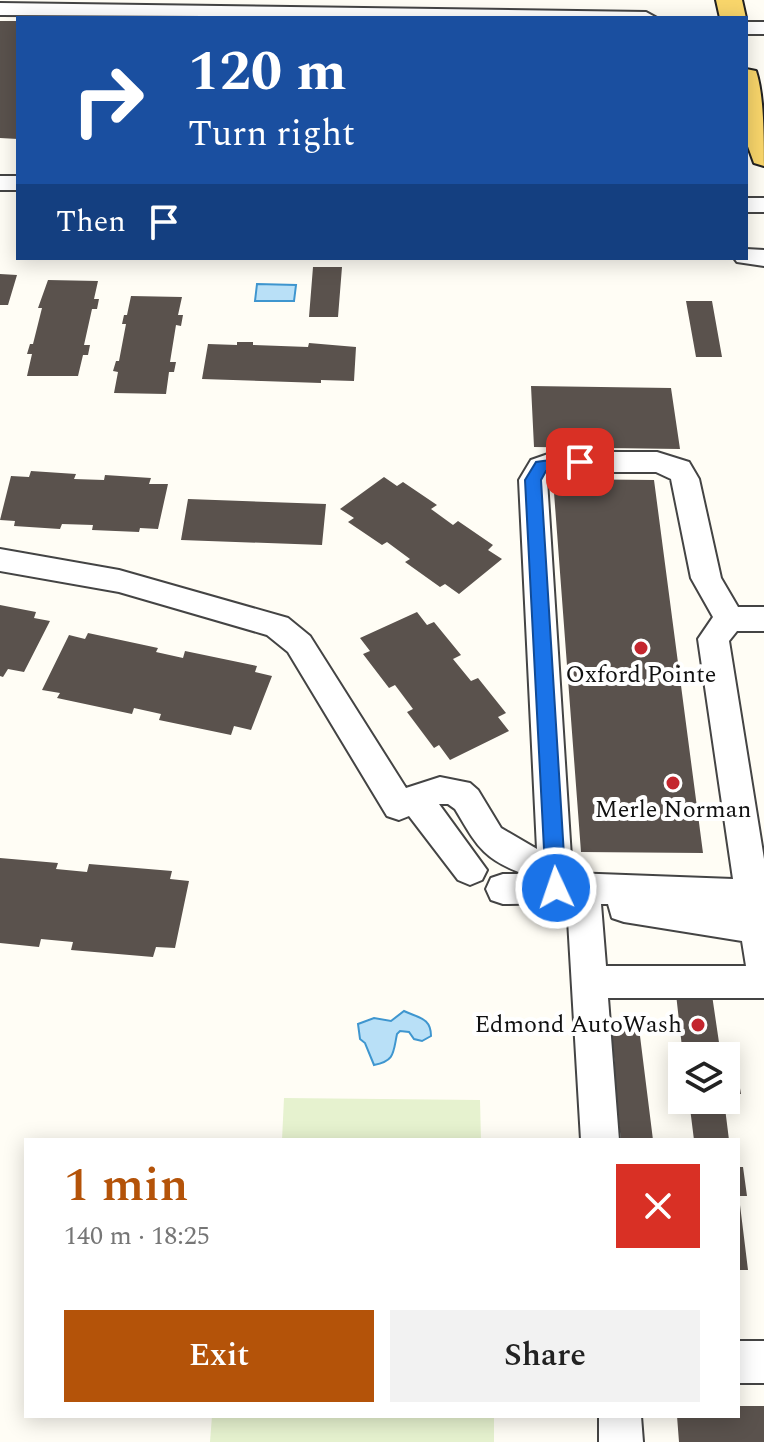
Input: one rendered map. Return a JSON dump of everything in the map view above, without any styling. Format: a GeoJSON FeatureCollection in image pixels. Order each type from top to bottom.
{"type":"FeatureCollection","features":[{"type":"Feature","properties":{"kind":"main road"},"geometry":{"type":"LineString","coordinates":[[748,86],[764,154]]}},
{"type":"Feature","properties":{"kind":"lane"},"geometry":{"type":"LineString","coordinates":[[0,9],[509,8],[619,16]]}},
{"type":"Feature","properties":{"kind":"lane"},"geometry":{"type":"LineString","coordinates":[[600,1138],[589,982],[569,886],[533,480],[536,472],[541,466],[554,462],[657,462],[679,469],[685,479],[706,578],[729,619]]}},
{"type":"Feature","properties":{"kind":"lane"},"geometry":{"type":"LineString","coordinates":[[0,560],[119,581],[277,626],[299,644],[399,806],[447,788],[463,795],[480,826],[493,841],[569,886]]}},
{"type":"Feature","properties":{"kind":"lane"},"geometry":{"type":"LineString","coordinates":[[729,619],[764,619]]}},
{"type":"Feature","properties":{"kind":"lane"},"geometry":{"type":"LineString","coordinates":[[729,619],[713,639],[759,912],[764,969]]}},
{"type":"Feature","properties":{"kind":"lane"},"geometry":{"type":"LineString","coordinates":[[415,799],[470,870]]}},
{"type":"Feature","properties":{"kind":"lane"},"geometry":{"type":"LineString","coordinates":[[503,889],[569,886],[759,912]]}},
{"type":"Feature","properties":{"kind":"lane"},"geometry":{"type":"LineString","coordinates":[[589,982],[764,982]]}},
{"type":"Feature","properties":{"kind":"lane"},"geometry":{"type":"LineString","coordinates":[[740,1362],[764,1362]]}},
{"type":"Feature","properties":{"kind":"lane"},"geometry":{"type":"LineString","coordinates":[[620,1418],[621,1442]]}},
{"type":"Feature","properties":{"kind":"green space"},"geometry":{"type":"Polygon","coordinates":[[[284,1098],[480,1100],[481,1138],[282,1138],[284,1098]]]}},
{"type":"Feature","properties":{"kind":"green space"},"geometry":{"type":"Polygon","coordinates":[[[212,1418],[494,1418],[494,1442],[210,1442],[212,1418]]]}},
{"type":"Feature","properties":{"kind":"water"},"geometry":{"type":"Polygon","coordinates":[[[257,284],[296,285],[294,301],[255,301],[257,284]]]}},
{"type":"Feature","properties":{"kind":"water"},"geometry":{"type":"Polygon","coordinates":[[[404,1011],[426,1022],[431,1036],[422,1041],[414,1039],[409,1032],[400,1031],[389,1058],[374,1065],[365,1043],[360,1039],[358,1024],[374,1018],[391,1021],[404,1011]]]}},
{"type":"Feature","properties":{"kind":"building"},"geometry":{"type":"Polygon","coordinates":[[[0,21],[16,21],[16,139],[0,138],[0,21]]]}},
{"type":"Feature","properties":{"kind":"building"},"geometry":{"type":"Polygon","coordinates":[[[313,267],[342,267],[338,317],[309,317],[313,267]]]}},
{"type":"Feature","properties":{"kind":"building"},"geometry":{"type":"Polygon","coordinates":[[[0,274],[17,275],[8,305],[0,305],[0,274]]]}},
{"type":"Feature","properties":{"kind":"building"},"geometry":{"type":"Polygon","coordinates":[[[48,280],[98,281],[94,299],[99,299],[97,309],[92,309],[84,345],[90,345],[88,355],[83,355],[78,376],[27,376],[32,354],[27,354],[30,344],[33,344],[42,308],[38,308],[48,280]]]}},
{"type":"Feature","properties":{"kind":"building"},"geometry":{"type":"Polygon","coordinates":[[[131,296],[182,297],[178,315],[183,315],[181,326],[176,325],[170,362],[176,362],[174,372],[169,372],[166,394],[114,393],[118,372],[113,371],[116,361],[119,361],[126,324],[122,324],[131,296]]]}},
{"type":"Feature","properties":{"kind":"building"},"geometry":{"type":"Polygon","coordinates":[[[686,301],[712,301],[722,357],[696,357],[686,301]]]}},
{"type":"Feature","properties":{"kind":"building"},"geometry":{"type":"Polygon","coordinates":[[[237,342],[356,347],[354,381],[321,380],[321,383],[202,379],[208,344],[237,345],[237,342]]]}},
{"type":"Feature","properties":{"kind":"building"},"geometry":{"type":"Polygon","coordinates":[[[531,386],[671,388],[680,449],[534,447],[531,386]]]}},
{"type":"Feature","properties":{"kind":"building"},"geometry":{"type":"Polygon","coordinates":[[[31,471],[76,474],[74,479],[104,480],[105,475],[151,478],[149,484],[168,484],[158,529],[140,528],[139,532],[92,530],[93,525],[62,524],[60,529],[14,526],[15,521],[0,520],[11,476],[29,477],[31,471]]]}},
{"type":"Feature","properties":{"kind":"building"},"geometry":{"type":"Polygon","coordinates":[[[384,477],[397,486],[403,482],[437,505],[431,509],[453,525],[458,521],[493,545],[488,550],[502,559],[459,594],[445,584],[440,587],[405,562],[410,559],[387,542],[382,545],[348,522],[354,518],[340,509],[384,477]]]}},
{"type":"Feature","properties":{"kind":"building"},"geometry":{"type":"Polygon","coordinates":[[[553,479],[654,480],[703,853],[581,852],[553,479]]]}},
{"type":"Feature","properties":{"kind":"building"},"geometry":{"type":"Polygon","coordinates":[[[188,499],[326,504],[322,545],[181,540],[188,499]]]}},
{"type":"Feature","properties":{"kind":"building"},"geometry":{"type":"Polygon","coordinates":[[[0,605],[36,612],[34,618],[50,621],[24,672],[8,669],[3,677],[0,676],[0,605]]]}},
{"type":"Feature","properties":{"kind":"building"},"geometry":{"type":"Polygon","coordinates":[[[417,612],[427,625],[434,622],[461,655],[453,659],[471,681],[478,678],[506,713],[498,717],[509,731],[450,760],[439,745],[434,748],[407,712],[413,709],[395,685],[389,688],[363,654],[370,651],[360,638],[417,612]]]}},
{"type":"Feature","properties":{"kind":"building"},"geometry":{"type":"Polygon","coordinates":[[[88,633],[158,648],[156,652],[183,658],[185,651],[257,666],[255,672],[272,676],[251,730],[234,726],[231,735],[159,720],[161,714],[134,708],[132,714],[57,698],[60,693],[42,690],[69,635],[85,639],[88,633]]]}},
{"type":"Feature","properties":{"kind":"building"},"geometry":{"type":"Polygon","coordinates":[[[0,858],[58,863],[56,869],[87,872],[89,864],[172,871],[170,879],[189,881],[175,948],[156,947],[153,957],[71,950],[73,942],[41,939],[39,947],[0,943],[0,858]]]}},
{"type":"Feature","properties":{"kind":"building","name":"Edmond AutoWash"},"geometry":{"type":"Polygon","coordinates":[[[676,994],[712,995],[719,1042],[681,1042],[676,994]]]}},
{"type":"Feature","properties":{"kind":"building"},"geometry":{"type":"Polygon","coordinates":[[[610,1020],[638,1020],[653,1138],[621,1138],[615,1092],[605,1066],[615,1066],[610,1020]]]}},
{"type":"Feature","properties":{"kind":"building"},"geometry":{"type":"Polygon","coordinates":[[[691,1114],[726,1114],[729,1138],[694,1138],[691,1114]]]}},
{"type":"Feature","properties":{"kind":"building"},"geometry":{"type":"Polygon","coordinates":[[[740,1167],[743,1167],[747,1196],[740,1196],[740,1167]]]}},
{"type":"Feature","properties":{"kind":"building"},"geometry":{"type":"Polygon","coordinates":[[[740,1205],[748,1270],[740,1270],[740,1205]]]}},
{"type":"Feature","properties":{"kind":"building"},"geometry":{"type":"Polygon","coordinates":[[[740,1406],[764,1406],[764,1442],[679,1442],[677,1418],[740,1418],[740,1406]]]}},
{"type":"Feature","properties":{"kind":"place","name":"Oxford Pointe"},"geometry":{"type":"Point","coordinates":[641,648]}},
{"type":"Feature","properties":{"kind":"place","name":"Merle Norman"},"geometry":{"type":"Point","coordinates":[673,783]}},
{"type":"Feature","properties":{"kind":"place","name":"Edmond AutoWash"},"geometry":{"type":"Point","coordinates":[698,1025]}},
{"type":"Feature","properties":{"kind":"route"},"geometry":{"type":"LineString","coordinates":[[556,888],[533,480],[541,466],[554,462],[580,462]]}}]}
